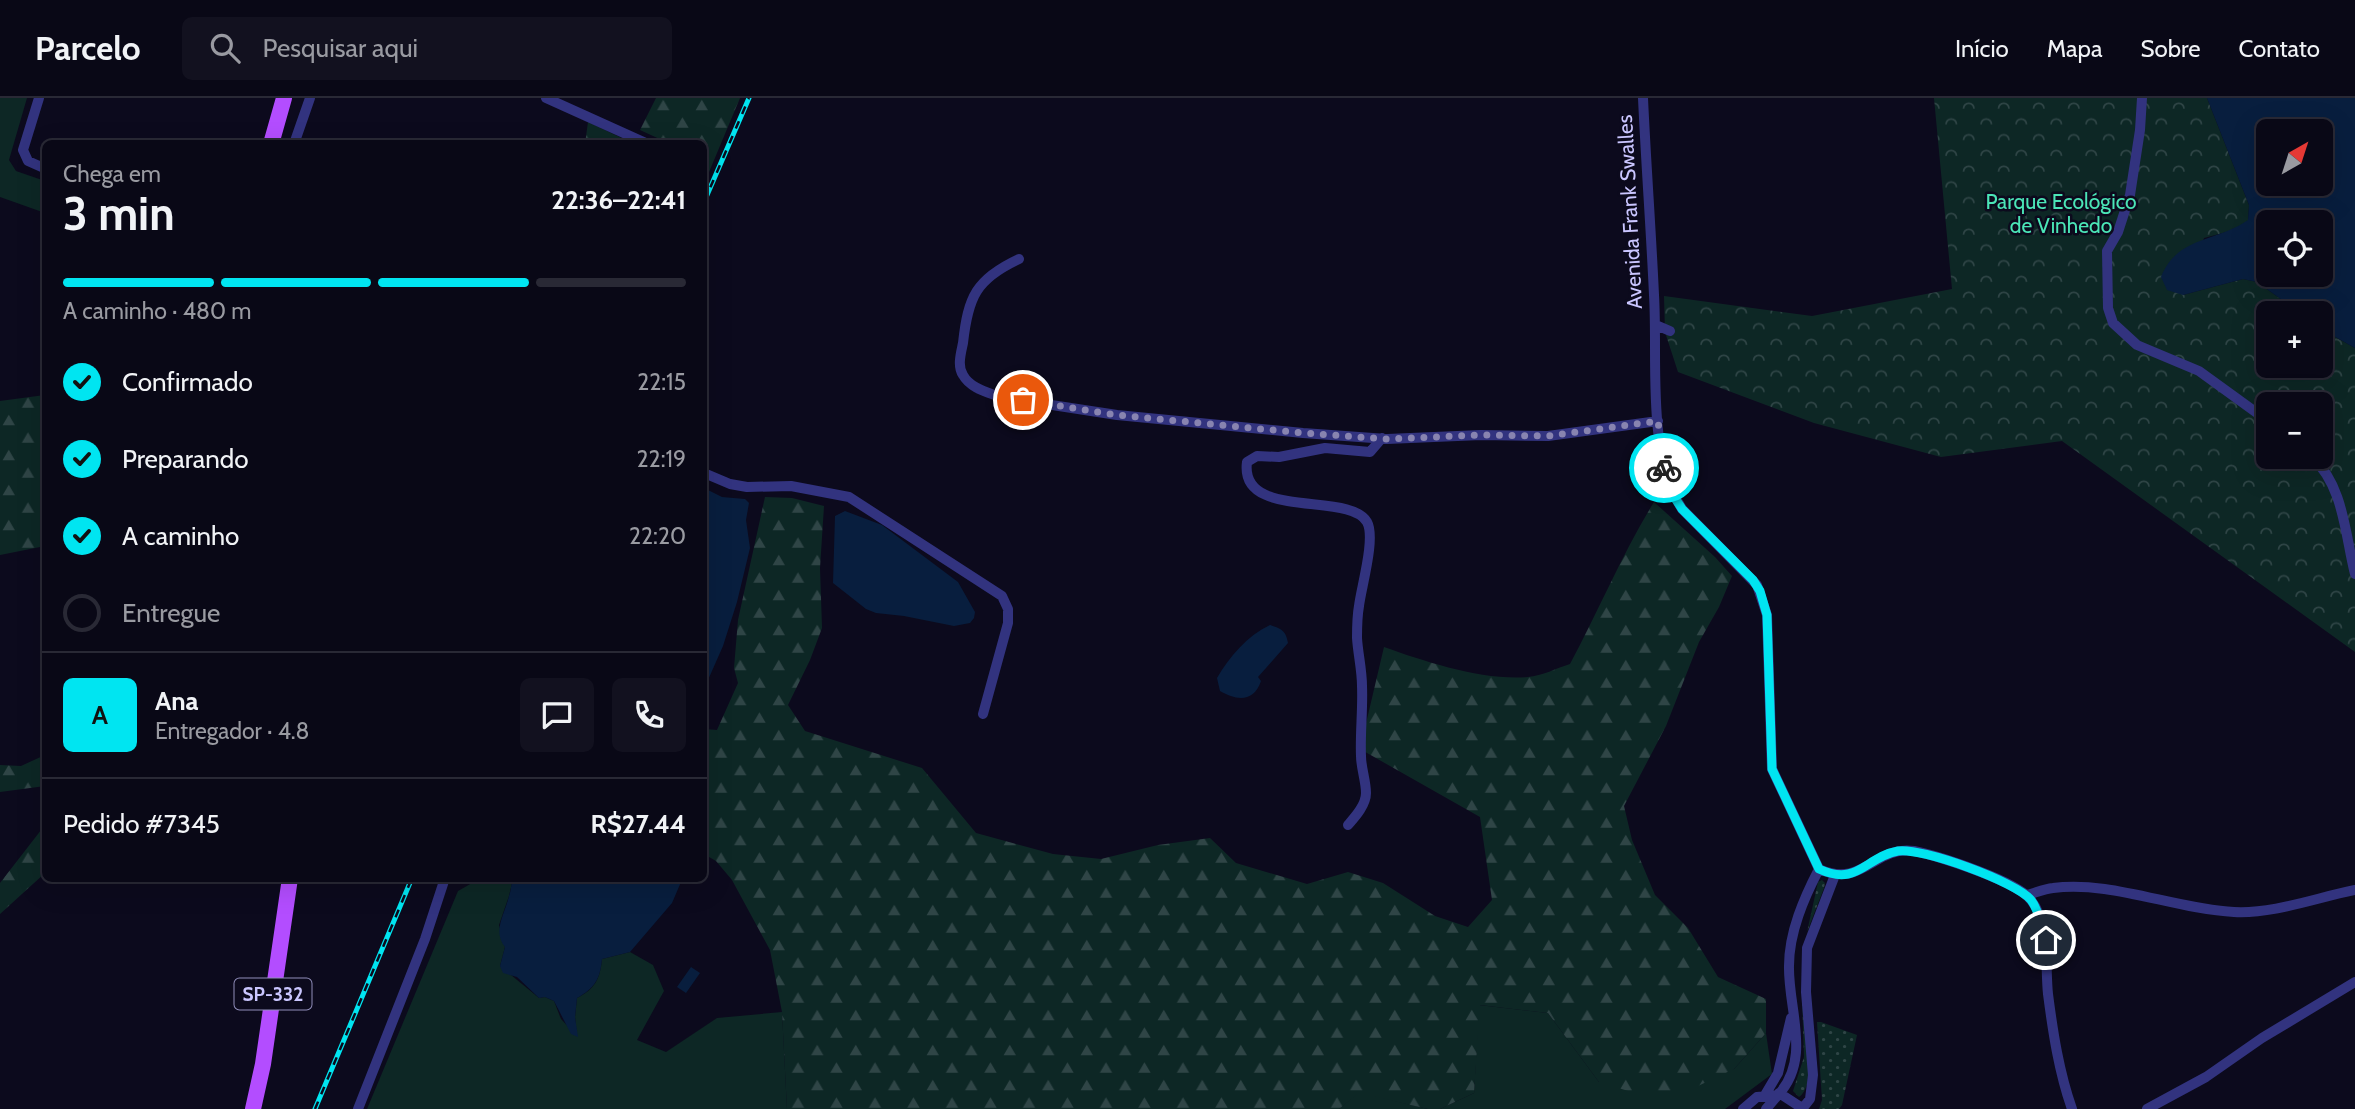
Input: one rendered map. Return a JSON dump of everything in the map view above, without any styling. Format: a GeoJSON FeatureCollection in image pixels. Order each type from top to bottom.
{"type":"FeatureCollection","features":[{"type":"Feature","properties":{"kind":"main road"},"geometry":{"type":"LineString","coordinates":[[272,140],[284,98]]}},
{"type":"Feature","properties":{"kind":"main road","name":"SP-332"},"geometry":{"type":"LineString","coordinates":[[253,1109],[263,1064],[289,882]]}},
{"type":"Feature","properties":{"kind":"street"},"geometry":{"type":"LineString","coordinates":[[39,98],[23,150],[27,162],[42,168]]}},
{"type":"Feature","properties":{"kind":"street"},"geometry":{"type":"LineString","coordinates":[[295,140],[310,98]]}},
{"type":"Feature","properties":{"kind":"street"},"geometry":{"type":"LineString","coordinates":[[546,98],[639,140]]}},
{"type":"Feature","properties":{"kind":"street","name":"Avenida Frank Swalles"},"geometry":{"type":"LineString","coordinates":[[1643,98],[1656,325],[1658,421],[1664,468],[1673,495],[1682,509],[1753,580],[1764,603],[1767,615],[1772,769],[1819,869]]}},
{"type":"Feature","properties":{"kind":"street"},"geometry":{"type":"LineString","coordinates":[[2142,98],[2130,195],[2118,232],[2107,251],[2108,308],[2113,323],[2137,345],[2199,371],[2256,412]]}},
{"type":"Feature","properties":{"kind":"street"},"geometry":{"type":"LineString","coordinates":[[1019,259],[990,275],[971,300],[960,367],[968,382],[1000,397],[1117,415],[1382,438],[1548,436],[1658,421]]}},
{"type":"Feature","properties":{"kind":"street","name":"Avenida Frank Swalles"},"geometry":{"type":"LineString","coordinates":[[1656,325],[1670,331]]}},
{"type":"Feature","properties":{"kind":"street"},"geometry":{"type":"LineString","coordinates":[[1348,825],[1357,815],[1366,795],[1361,757],[1362,685],[1357,641],[1358,608],[1368,557],[1370,530],[1367,521],[1359,513],[1270,496],[1252,488],[1245,475],[1247,462],[1257,456],[1279,457],[1325,449],[1370,452],[1382,438]]}},
{"type":"Feature","properties":{"kind":"street"},"geometry":{"type":"LineString","coordinates":[[2322,469],[2328,476],[2342,511],[2355,574]]}},
{"type":"Feature","properties":{"kind":"street"},"geometry":{"type":"LineString","coordinates":[[707,474],[739,485],[791,486],[849,497],[1002,596],[1008,609],[1008,623],[983,715]]}},
{"type":"Feature","properties":{"kind":"street"},"geometry":{"type":"LineString","coordinates":[[1766,1109],[1791,1077],[1796,1055],[1797,1034],[1789,965],[1791,943],[1808,890],[1819,869],[1835,875],[1854,874],[1896,851],[1909,850],[1932,855],[2006,883],[2033,901],[2046,940],[2048,991],[2062,1082],[2072,1109]]}},
{"type":"Feature","properties":{"kind":"street"},"geometry":{"type":"LineString","coordinates":[[1743,1109],[1752,1100],[1765,1095],[1778,1094],[1802,1109],[1811,1098],[1813,1089],[1806,992],[1807,948],[1835,875]]}},
{"type":"Feature","properties":{"kind":"street"},"geometry":{"type":"LineString","coordinates":[[358,1109],[425,939],[443,882]]}},
{"type":"Feature","properties":{"kind":"street"},"geometry":{"type":"LineString","coordinates":[[2027,895],[2052,888],[2088,887],[2178,905],[2248,912],[2274,909],[2355,890]]}},
{"type":"Feature","properties":{"kind":"street"},"geometry":{"type":"LineString","coordinates":[[1791,943],[1807,948]]}},
{"type":"Feature","properties":{"kind":"street"},"geometry":{"type":"LineString","coordinates":[[2147,1109],[2206,1077],[2262,1038],[2355,982]]}},
{"type":"Feature","properties":{"kind":"street"},"geometry":{"type":"LineString","coordinates":[[1791,992],[1806,992]]}},
{"type":"Feature","properties":{"kind":"street"},"geometry":{"type":"LineString","coordinates":[[1765,1095],[1778,1073],[1792,1008]]}},
{"type":"Feature","properties":{"kind":"green space"},"geometry":{"type":"Polygon","coordinates":[[[0,98],[27,98],[9,160],[16,171],[42,180],[42,212],[0,197],[0,98]]]}},
{"type":"Feature","properties":{"kind":"green space"},"geometry":{"type":"Polygon","coordinates":[[[656,98],[740,98],[707,177],[707,140],[662,140],[640,130],[656,98]]]}},
{"type":"Feature","properties":{"kind":"green space","name":"Parque Ecológico de Vinhedo"},"geometry":{"type":"Polygon","coordinates":[[[1934,98],[2207,98],[2249,205],[2248,221],[2234,230],[2204,238],[2183,295],[2243,279],[2256,282],[2256,287],[2264,287],[2283,301],[2256,301],[2256,378],[2333,378],[2333,336],[2355,348],[2355,652],[2062,441],[1941,457],[1814,423],[1678,372],[1665,332],[1664,296],[1812,316],[1952,289],[1934,98]]]}},
{"type":"Feature","properties":{"kind":"green space"},"geometry":{"type":"Polygon","coordinates":[[[588,122],[626,140],[586,140],[588,122]]]}},
{"type":"Feature","properties":{"kind":"green space"},"geometry":{"type":"Polygon","coordinates":[[[42,395],[42,547],[0,555],[0,401],[42,395]]]}},
{"type":"Feature","properties":{"kind":"green space"},"geometry":{"type":"Polygon","coordinates":[[[765,497],[792,498],[824,506],[820,568],[822,628],[788,705],[805,731],[922,768],[976,833],[1053,854],[1101,859],[1158,845],[1210,838],[1236,863],[1307,884],[1348,872],[1383,883],[1435,916],[1468,927],[1492,900],[1480,817],[1360,749],[1384,647],[1436,664],[1493,676],[1533,676],[1570,664],[1654,502],[1732,576],[1719,607],[1699,642],[1666,726],[1624,806],[1632,840],[1655,895],[1688,928],[1718,977],[1766,999],[1766,1033],[1734,1069],[1664,1102],[1599,1082],[1548,1013],[1480,1005],[1474,1093],[1440,1109],[1428,1109],[1359,1093],[1339,1109],[787,1109],[782,1012],[770,950],[732,880],[716,861],[707,856],[707,729],[717,730],[738,683],[734,668],[738,620],[765,497]]]}},
{"type":"Feature","properties":{"kind":"green space"},"geometry":{"type":"Polygon","coordinates":[[[42,756],[42,786],[0,792],[0,765],[21,766],[42,756]]]}},
{"type":"Feature","properties":{"kind":"green space"},"geometry":{"type":"Polygon","coordinates":[[[42,829],[42,876],[0,914],[0,883],[42,829]]]}},
{"type":"Feature","properties":{"kind":"green space"},"geometry":{"type":"Polygon","coordinates":[[[1822,880],[1825,883],[1824,888],[1807,932],[1818,882],[1822,880]]]}},
{"type":"Feature","properties":{"kind":"green space"},"geometry":{"type":"Polygon","coordinates":[[[474,882],[512,882],[499,925],[505,947],[500,966],[539,998],[545,997],[554,1001],[561,1019],[577,1036],[577,998],[596,983],[602,959],[630,952],[653,965],[664,991],[637,1040],[666,1052],[717,1018],[782,1012],[787,1109],[367,1109],[458,891],[474,882]]]}},
{"type":"Feature","properties":{"kind":"green space"},"geometry":{"type":"Polygon","coordinates":[[[1802,996],[1809,1065],[1805,1090],[1799,1097],[1793,1091],[1804,1057],[1802,996]]]}},
{"type":"Feature","properties":{"kind":"green space"},"geometry":{"type":"Polygon","coordinates":[[[1479,1005],[1548,1013],[1599,1082],[1734,1069],[1766,1033],[1772,1074],[1725,1109],[1440,1109],[1474,1093],[1479,1005]]]}},
{"type":"Feature","properties":{"kind":"green space"},"geometry":{"type":"Polygon","coordinates":[[[1817,1022],[1857,1035],[1839,1109],[1819,1109],[1822,1100],[1817,1022]]]}},
{"type":"Feature","properties":{"kind":"green space"},"geometry":{"type":"Polygon","coordinates":[[[1359,1092],[1428,1109],[1339,1109],[1359,1092]]]}},
{"type":"Feature","properties":{"kind":"water"},"geometry":{"type":"Polygon","coordinates":[[[2207,98],[2355,98],[2355,348],[2333,336],[2333,301],[2283,301],[2264,287],[2333,287],[2333,210],[2256,210],[2256,282],[2243,279],[2183,295],[2167,290],[2161,277],[2177,254],[2199,241],[2248,220],[2249,205],[2207,98]]]}},
{"type":"Feature","properties":{"kind":"water"},"geometry":{"type":"Polygon","coordinates":[[[707,490],[722,497],[745,499],[749,503],[746,520],[750,548],[723,646],[707,682],[707,490]]]}},
{"type":"Feature","properties":{"kind":"water"},"geometry":{"type":"Polygon","coordinates":[[[845,511],[882,525],[958,582],[975,612],[970,623],[954,626],[876,613],[866,609],[833,583],[835,516],[845,511]]]}},
{"type":"Feature","properties":{"kind":"water"},"geometry":{"type":"Polygon","coordinates":[[[1270,625],[1283,631],[1288,643],[1258,677],[1261,681],[1258,688],[1244,698],[1233,697],[1220,691],[1217,678],[1228,662],[1240,647],[1270,625]]]}},
{"type":"Feature","properties":{"kind":"water"},"geometry":{"type":"Polygon","coordinates":[[[512,882],[681,882],[672,903],[630,952],[602,959],[596,982],[577,998],[575,1017],[578,1037],[571,1034],[554,1001],[545,997],[539,998],[517,977],[503,973],[500,966],[505,947],[499,929],[512,882]]]}},
{"type":"Feature","properties":{"kind":"water"},"geometry":{"type":"Polygon","coordinates":[[[691,967],[700,973],[686,993],[677,987],[691,967]]]}},
{"type":"Feature","properties":{"kind":"railway"},"geometry":{"type":"LineString","coordinates":[[707,195],[749,98]]}},
{"type":"Feature","properties":{"kind":"railway"},"geometry":{"type":"LineString","coordinates":[[315,1109],[410,882]]}},
{"type":"Feature","properties":{"kind":"way so far"},"geometry":{"type":"LineString","coordinates":[[1023,400],[1117,415],[1387,439],[1481,435],[1548,436],[1658,421],[1664,468]]}},
{"type":"Feature","properties":{"kind":"route"},"geometry":{"type":"LineString","coordinates":[[1664,468],[1673,495],[1682,509],[1753,580],[1764,603],[1767,615],[1772,769],[1819,869],[1835,875],[1854,874],[1896,851],[1909,850],[1932,855],[2006,883],[2027,895],[2033,901],[2046,940]]}}]}
